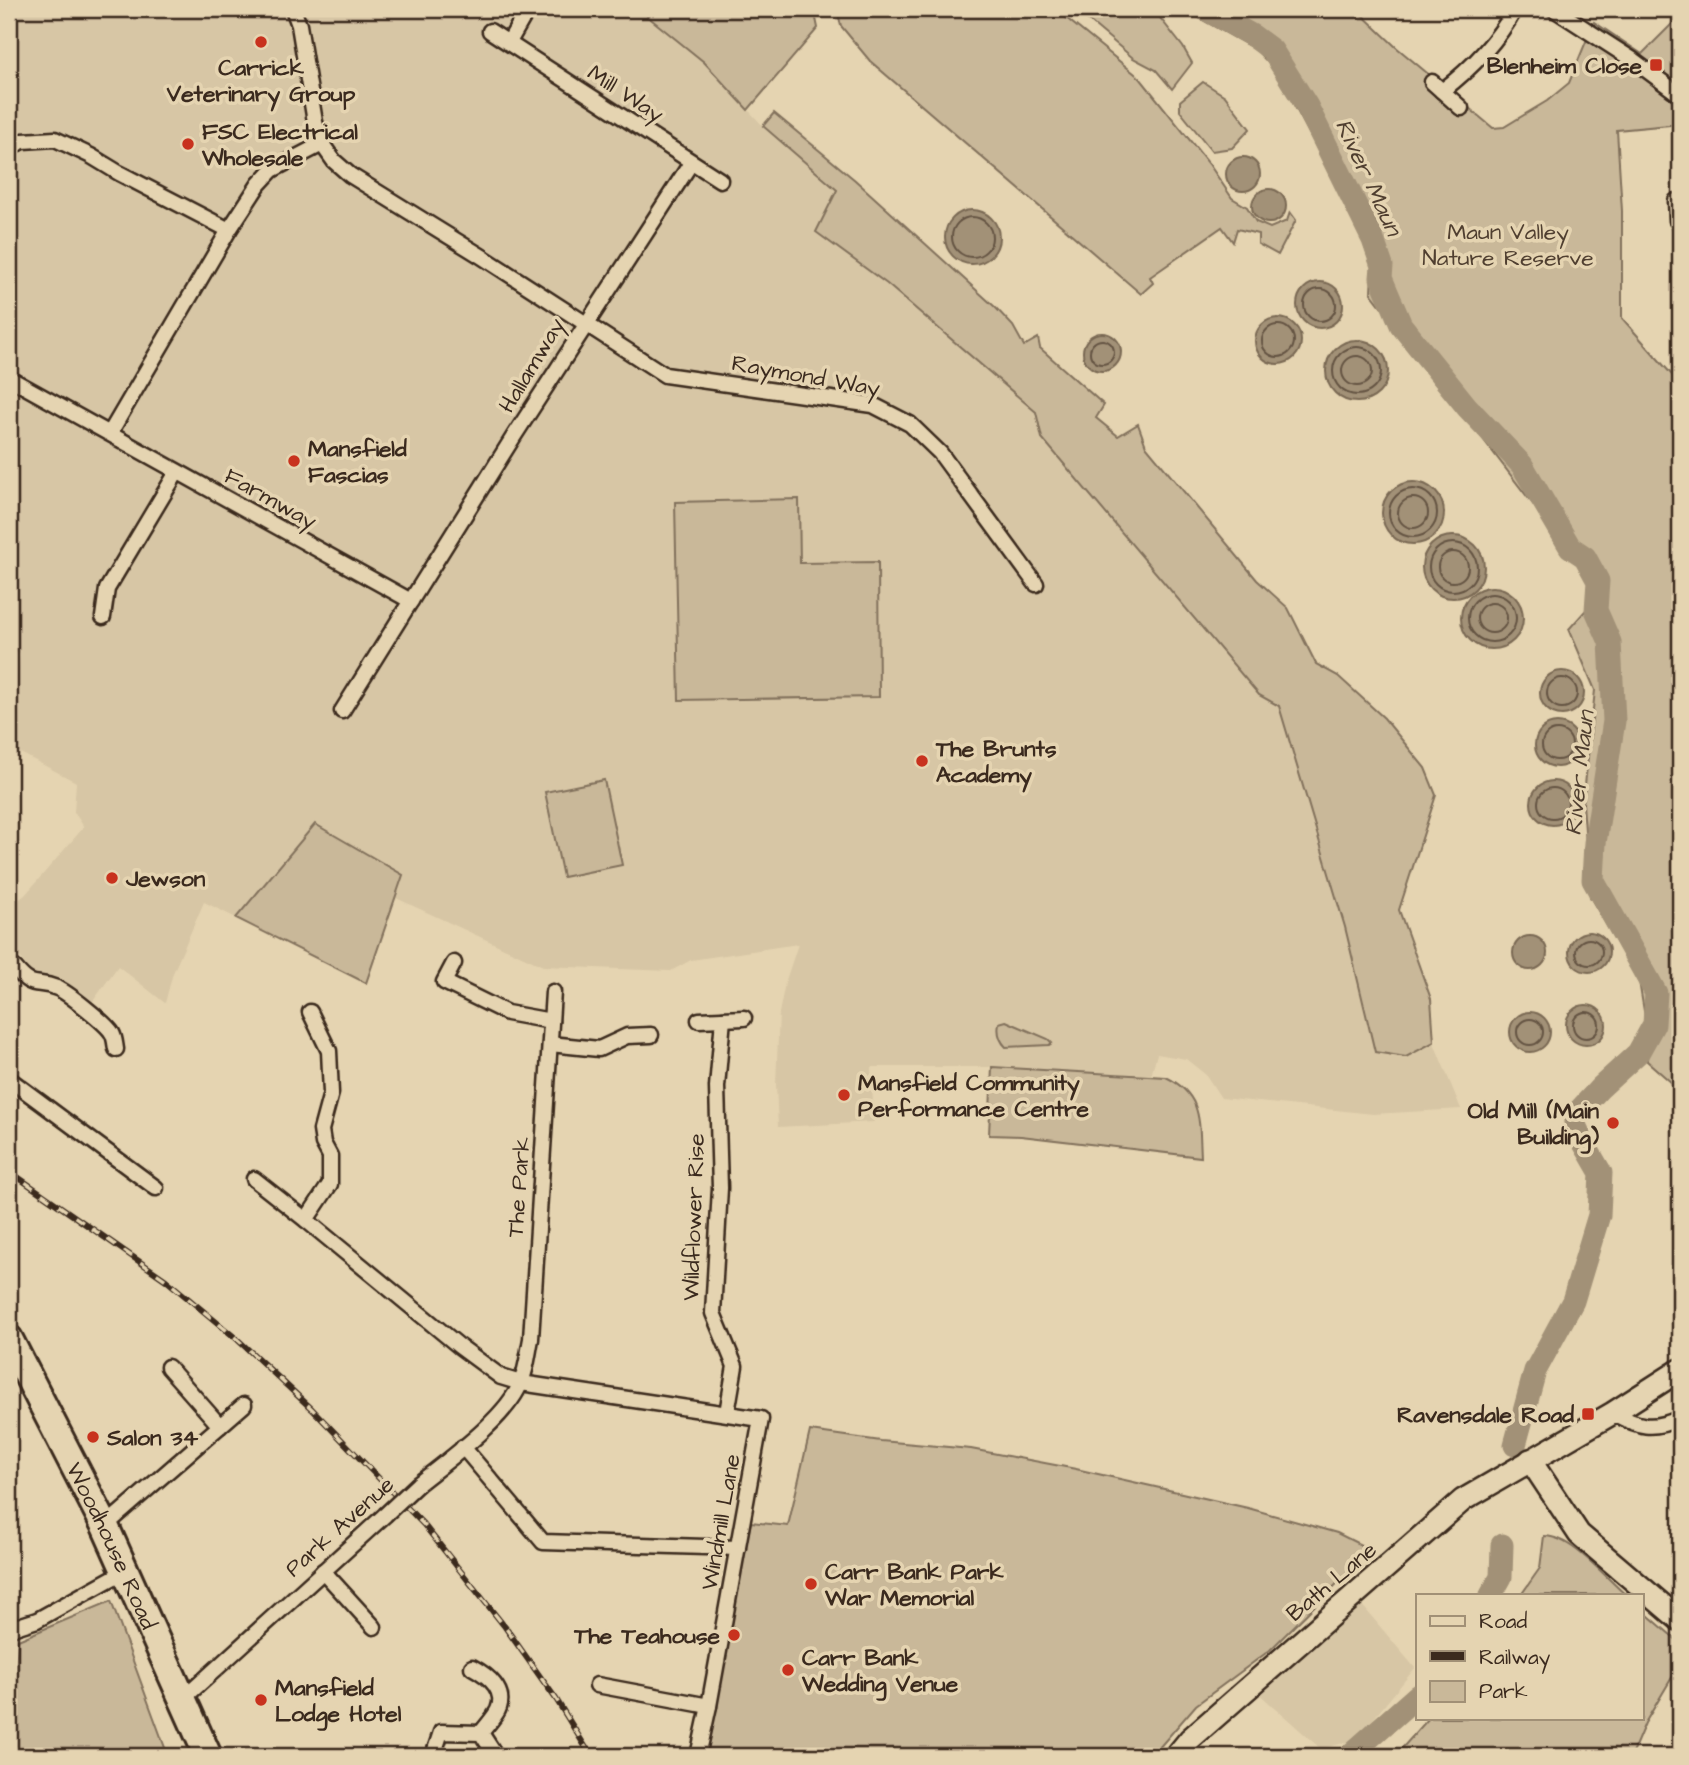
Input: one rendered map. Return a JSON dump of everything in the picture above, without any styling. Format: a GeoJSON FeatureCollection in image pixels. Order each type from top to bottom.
{"type":"FeatureCollection","features":[{"type":"Feature","properties":{"kind":"highway","name":"Woodhouse Road"},"geometry":{"type":"LineString","coordinates":[[9,1339],[105,1526],[208,1756]]}},
{"type":"Feature","properties":{"kind":"main road"},"geometry":{"type":"LineString","coordinates":[[1680,1370],[1613,1413],[1530,1460],[1580,1534],[1680,1620]]}},
{"type":"Feature","properties":{"kind":"main road","name":"Bath Lane"},"geometry":{"type":"LineString","coordinates":[[1176,1756],[1190,1739],[1463,1500],[1530,1460]]}},
{"type":"Feature","properties":{"kind":"street","name":"Hallamway"},"geometry":{"type":"LineString","coordinates":[[293,9],[299,25],[315,122],[322,144],[334,161],[349,175],[481,256],[585,325],[342,710]]}},
{"type":"Feature","properties":{"kind":"street"},"geometry":{"type":"LineString","coordinates":[[509,42],[528,9]]}},
{"type":"Feature","properties":{"kind":"street"},"geometry":{"type":"LineString","coordinates":[[1461,107],[1437,87],[1469,71],[1507,24],[1515,9]]}},
{"type":"Feature","properties":{"kind":"street"},"geometry":{"type":"LineString","coordinates":[[1553,9],[1680,95]]}},
{"type":"Feature","properties":{"kind":"street","name":"Mill Way"},"geometry":{"type":"LineString","coordinates":[[490,31],[720,180]]}},
{"type":"Feature","properties":{"kind":"street"},"geometry":{"type":"LineString","coordinates":[[9,147],[23,141],[55,139],[229,230]]}},
{"type":"Feature","properties":{"kind":"street"},"geometry":{"type":"LineString","coordinates":[[110,433],[229,230],[260,183],[272,170],[322,144]]}},
{"type":"Feature","properties":{"kind":"street"},"geometry":{"type":"LineString","coordinates":[[585,325],[691,163]]}},
{"type":"Feature","properties":{"kind":"street"},"geometry":{"type":"LineString","coordinates":[[1673,201],[1677,221]]}},
{"type":"Feature","properties":{"kind":"street","name":"Raymond Way"},"geometry":{"type":"LineString","coordinates":[[585,325],[665,375],[873,405],[910,424],[940,453],[1036,584]]}},
{"type":"Feature","properties":{"kind":"street","name":"Farmway"},"geometry":{"type":"LineString","coordinates":[[9,378],[411,601]]}},
{"type":"Feature","properties":{"kind":"street"},"geometry":{"type":"LineString","coordinates":[[103,617],[107,589],[177,472]]}},
{"type":"Feature","properties":{"kind":"street"},"geometry":{"type":"LineString","coordinates":[[454,963],[444,982],[507,1013],[551,1021]]}},
{"type":"Feature","properties":{"kind":"street"},"geometry":{"type":"LineString","coordinates":[[12,971],[32,984],[54,987],[65,992],[111,1031],[116,1049]]}},
{"type":"Feature","properties":{"kind":"street","name":"The Park"},"geometry":{"type":"LineString","coordinates":[[521,1383],[531,1339],[553,992]]}},
{"type":"Feature","properties":{"kind":"street"},"geometry":{"type":"LineString","coordinates":[[306,1220],[330,1184],[330,1156],[323,1143],[321,1130],[331,1093],[330,1051],[310,1012]]}},
{"type":"Feature","properties":{"kind":"street"},"geometry":{"type":"LineString","coordinates":[[699,1020],[744,1018]]}},
{"type":"Feature","properties":{"kind":"street","name":"Wildflower Rise"},"geometry":{"type":"LineString","coordinates":[[723,1019],[718,1087],[720,1188],[713,1313],[735,1366],[727,1413]]}},
{"type":"Feature","properties":{"kind":"street"},"geometry":{"type":"LineString","coordinates":[[550,1044],[598,1049],[627,1036],[651,1035]]}},
{"type":"Feature","properties":{"kind":"street"},"geometry":{"type":"LineString","coordinates":[[9,1079],[156,1188]]}},
{"type":"Feature","properties":{"kind":"street"},"geometry":{"type":"LineString","coordinates":[[254,1179],[501,1377],[521,1383],[727,1413]]}},
{"type":"Feature","properties":{"kind":"street"},"geometry":{"type":"LineString","coordinates":[[168,1367],[220,1426]]}},
{"type":"Feature","properties":{"kind":"street","name":"Park Avenue"},"geometry":{"type":"LineString","coordinates":[[184,1698],[418,1484],[463,1447],[510,1402],[521,1383]]}},
{"type":"Feature","properties":{"kind":"street"},"geometry":{"type":"LineString","coordinates":[[105,1526],[244,1405]]}},
{"type":"Feature","properties":{"kind":"street","name":"Windmill Lane"},"geometry":{"type":"LineString","coordinates":[[698,1756],[761,1419],[727,1413]]}},
{"type":"Feature","properties":{"kind":"street"},"geometry":{"type":"LineString","coordinates":[[1613,1413],[1635,1425],[1661,1426],[1680,1418]]}},
{"type":"Feature","properties":{"kind":"street"},"geometry":{"type":"LineString","coordinates":[[463,1447],[543,1542],[738,1549]]}},
{"type":"Feature","properties":{"kind":"street"},"geometry":{"type":"LineString","coordinates":[[9,1629],[37,1620],[125,1571]]}},
{"type":"Feature","properties":{"kind":"street"},"geometry":{"type":"LineString","coordinates":[[323,1571],[374,1627]]}},
{"type":"Feature","properties":{"kind":"street"},"geometry":{"type":"LineString","coordinates":[[472,1667],[489,1676],[499,1693],[499,1709],[481,1733]]}},
{"type":"Feature","properties":{"kind":"street"},"geometry":{"type":"LineString","coordinates":[[597,1685],[709,1706]]}},
{"type":"Feature","properties":{"kind":"street"},"geometry":{"type":"LineString","coordinates":[[434,1753],[441,1732],[481,1733]]}},
{"type":"Feature","properties":{"kind":"street"},"geometry":{"type":"LineString","coordinates":[[481,1733],[496,1756]]}},
{"type":"Feature","properties":{"kind":"shaded area"},"geometry":{"type":"Polygon","coordinates":[[[9,9],[70,9],[96,13],[110,9],[644,9],[647,16],[704,62],[763,126],[837,190],[816,233],[887,284],[1037,412],[1042,438],[1259,695],[1279,706],[1345,927],[1431,999],[1434,1043],[1461,1109],[1373,1114],[1221,1098],[1206,1075],[1186,1059],[1157,1054],[1151,1076],[992,1067],[871,1067],[874,1122],[778,1127],[776,1084],[779,1013],[785,983],[798,944],[691,960],[671,971],[543,966],[396,898],[366,983],[204,902],[173,973],[165,1003],[118,966],[91,1004],[64,982],[33,975],[16,952],[9,957],[9,907],[25,895],[84,827],[74,812],[76,782],[9,747],[20,653],[9,650],[9,9]]]}},
{"type":"Feature","properties":{"kind":"shaded area"},"geometry":{"type":"Polygon","coordinates":[[[1356,1598],[1415,1668],[1370,1723],[1351,1741],[1321,1749],[1256,1691],[1356,1598]]]}},
{"type":"Feature","properties":{"kind":"green space"},"geometry":{"type":"Polygon","coordinates":[[[644,9],[814,9],[818,28],[748,110],[704,62],[647,16],[644,9]]]}},
{"type":"Feature","properties":{"kind":"green space"},"geometry":{"type":"Polygon","coordinates":[[[837,9],[1055,9],[1140,78],[1209,164],[1232,198],[1247,207],[1256,222],[1270,228],[1287,221],[1290,212],[1296,220],[1278,255],[1258,244],[1258,234],[1237,229],[1233,242],[1222,227],[1150,277],[1153,283],[1141,294],[870,61],[841,26],[837,9]]]}},
{"type":"Feature","properties":{"kind":"green space"},"geometry":{"type":"Polygon","coordinates":[[[1075,9],[1153,9],[1192,63],[1172,89],[1156,70],[1133,58],[1075,9]]]}},
{"type":"Feature","properties":{"kind":"green space","name":"Maun Valley Nature Reserve"},"geometry":{"type":"Polygon","coordinates":[[[1183,9],[1356,9],[1396,47],[1493,128],[1504,127],[1547,101],[1569,83],[1594,22],[1642,54],[1680,16],[1680,98],[1675,105],[1680,110],[1680,124],[1617,130],[1622,211],[1622,318],[1680,384],[1680,1090],[1647,1061],[1648,1035],[1639,981],[1590,897],[1583,804],[1595,690],[1569,629],[1601,593],[1371,293],[1373,254],[1276,71],[1256,50],[1183,9]]]}},
{"type":"Feature","properties":{"kind":"green space"},"geometry":{"type":"Polygon","coordinates":[[[1203,82],[1225,96],[1250,129],[1232,148],[1212,151],[1180,111],[1180,101],[1203,82]]]}},
{"type":"Feature","properties":{"kind":"green space"},"geometry":{"type":"Polygon","coordinates":[[[774,113],[855,180],[995,307],[1013,326],[1024,346],[1038,338],[1040,348],[1104,405],[1096,418],[1118,436],[1138,424],[1146,446],[1257,580],[1288,608],[1316,664],[1338,676],[1384,718],[1425,768],[1436,795],[1399,910],[1431,999],[1434,1042],[1406,1057],[1375,1052],[1345,927],[1279,706],[1259,695],[1042,438],[1036,412],[887,284],[816,232],[837,190],[763,126],[774,113]]]}},
{"type":"Feature","properties":{"kind":"green space"},"geometry":{"type":"Polygon","coordinates":[[[799,499],[800,563],[878,562],[879,697],[679,700],[675,502],[799,499]]]}},
{"type":"Feature","properties":{"kind":"green space"},"geometry":{"type":"Polygon","coordinates":[[[604,780],[622,865],[563,877],[545,792],[604,780]]]}},
{"type":"Feature","properties":{"kind":"green space"},"geometry":{"type":"Polygon","coordinates":[[[315,824],[403,875],[366,983],[236,918],[315,824]]]}},
{"type":"Feature","properties":{"kind":"green space"},"geometry":{"type":"Polygon","coordinates":[[[1006,1021],[1052,1043],[1006,1047],[998,1030],[999,1023],[1006,1021]]]}},
{"type":"Feature","properties":{"kind":"green space"},"geometry":{"type":"Polygon","coordinates":[[[992,1067],[1166,1077],[1187,1092],[1197,1110],[1201,1157],[1021,1136],[989,1135],[992,1067]]]}},
{"type":"Feature","properties":{"kind":"green space"},"geometry":{"type":"Polygon","coordinates":[[[810,1431],[971,1449],[1076,1469],[1248,1508],[1337,1533],[1371,1550],[1270,1650],[1196,1705],[1152,1756],[707,1756],[730,1617],[751,1522],[788,1526],[810,1431]]]}},
{"type":"Feature","properties":{"kind":"green space"},"geometry":{"type":"Polygon","coordinates":[[[1544,1536],[1555,1538],[1577,1550],[1625,1594],[1522,1594],[1540,1568],[1544,1536]]]}},
{"type":"Feature","properties":{"kind":"green space"},"geometry":{"type":"Polygon","coordinates":[[[111,1601],[168,1756],[9,1756],[9,1703],[14,1698],[18,1640],[111,1601]]]}},
{"type":"Feature","properties":{"kind":"green space"},"geometry":{"type":"Polygon","coordinates":[[[1644,1612],[1680,1643],[1680,1664],[1645,1723],[1631,1756],[1395,1756],[1427,1720],[1644,1720],[1644,1612]]]}},
{"type":"Feature","properties":{"kind":"water"},"geometry":{"type":"Polygon","coordinates":[[[1243,157],[1255,162],[1260,174],[1255,186],[1243,191],[1231,186],[1226,174],[1231,162],[1243,157]]]}},
{"type":"Feature","properties":{"kind":"water"},"geometry":{"type":"Polygon","coordinates":[[[1269,189],[1281,194],[1286,206],[1281,218],[1269,223],[1257,218],[1252,206],[1257,194],[1269,189]]]}},
{"type":"Feature","properties":{"kind":"water"},"geometry":{"type":"Polygon","coordinates":[[[972,210],[991,218],[999,237],[991,256],[972,264],[953,256],[945,237],[953,218],[972,210]]]}},
{"type":"Feature","properties":{"kind":"water"},"geometry":{"type":"Polygon","coordinates":[[[1320,282],[1336,289],[1343,305],[1336,321],[1320,328],[1304,321],[1297,305],[1304,289],[1320,282]]]}},
{"type":"Feature","properties":{"kind":"water"},"geometry":{"type":"Polygon","coordinates":[[[1278,318],[1294,325],[1301,341],[1294,357],[1278,364],[1262,357],[1255,341],[1262,325],[1278,318]]]}},
{"type":"Feature","properties":{"kind":"water"},"geometry":{"type":"Polygon","coordinates":[[[1102,333],[1116,338],[1121,352],[1116,366],[1102,371],[1088,366],[1083,352],[1088,338],[1102,333]]]}},
{"type":"Feature","properties":{"kind":"water"},"geometry":{"type":"Polygon","coordinates":[[[1357,340],[1379,349],[1388,371],[1379,393],[1357,402],[1335,393],[1326,371],[1335,349],[1357,340]]]}},
{"type":"Feature","properties":{"kind":"water"},"geometry":{"type":"Polygon","coordinates":[[[1413,482],[1435,491],[1444,513],[1435,535],[1413,544],[1391,535],[1382,513],[1391,491],[1413,482]]]}},
{"type":"Feature","properties":{"kind":"water"},"geometry":{"type":"Polygon","coordinates":[[[1453,536],[1475,545],[1484,567],[1475,589],[1453,598],[1431,589],[1422,567],[1431,545],[1453,536]]]}},
{"type":"Feature","properties":{"kind":"water"},"geometry":{"type":"Polygon","coordinates":[[[1492,587],[1514,596],[1523,618],[1514,640],[1492,649],[1470,640],[1461,618],[1470,596],[1492,587]]]}},
{"type":"Feature","properties":{"kind":"water"},"geometry":{"type":"Polygon","coordinates":[[[1562,671],[1571,672],[1578,677],[1583,684],[1583,702],[1578,709],[1571,714],[1562,715],[1553,714],[1546,709],[1541,702],[1540,693],[1541,684],[1546,677],[1553,672],[1562,671]]]}},
{"type":"Feature","properties":{"kind":"water"},"geometry":{"type":"Polygon","coordinates":[[[1557,723],[1566,724],[1573,729],[1578,736],[1578,754],[1573,761],[1566,766],[1557,767],[1548,766],[1541,761],[1536,754],[1535,745],[1536,736],[1541,729],[1548,724],[1557,723]]]}},
{"type":"Feature","properties":{"kind":"water"},"geometry":{"type":"Polygon","coordinates":[[[1553,781],[1562,782],[1569,787],[1574,794],[1574,812],[1569,819],[1562,824],[1553,825],[1544,824],[1537,819],[1532,812],[1531,803],[1532,794],[1537,787],[1544,782],[1553,781]]]}},
{"type":"Feature","properties":{"kind":"water"},"geometry":{"type":"Polygon","coordinates":[[[1589,932],[1603,938],[1609,952],[1603,966],[1589,972],[1575,966],[1569,952],[1575,938],[1589,932]]]}},
{"type":"Feature","properties":{"kind":"water"},"geometry":{"type":"Polygon","coordinates":[[[1530,936],[1542,941],[1547,953],[1542,965],[1530,970],[1518,965],[1513,953],[1518,941],[1530,936]]]}},
{"type":"Feature","properties":{"kind":"water"},"geometry":{"type":"Polygon","coordinates":[[[1586,1005],[1600,1011],[1606,1025],[1600,1039],[1586,1045],[1572,1039],[1566,1025],[1572,1011],[1586,1005]]]}},
{"type":"Feature","properties":{"kind":"water"},"geometry":{"type":"Polygon","coordinates":[[[1530,1012],[1544,1018],[1550,1032],[1544,1046],[1530,1052],[1516,1046],[1510,1032],[1516,1018],[1530,1012]]]}},
{"type":"Feature","properties":{"kind":"waterway","name":"River Maun"},"geometry":{"type":"LineString","coordinates":[[1205,9],[1272,50],[1307,106],[1373,240],[1382,266],[1381,278],[1401,325],[1467,407],[1522,465],[1570,547],[1585,557],[1598,581],[1596,610],[1610,642],[1614,721],[1595,843],[1593,880],[1656,993],[1654,1024],[1638,1053],[1575,1115],[1575,1125],[1601,1173],[1599,1215],[1573,1301],[1535,1371],[1515,1445]]}},
{"type":"Feature","properties":{"kind":"waterway","name":"River Maun"},"geometry":{"type":"LineString","coordinates":[[1492,1594],[1501,1577],[1502,1545]]}},
{"type":"Feature","properties":{"kind":"waterway","name":"River Maun"},"geometry":{"type":"LineString","coordinates":[[1349,1756],[1416,1697]]}},
{"type":"Feature","properties":{"kind":"railway"},"geometry":{"type":"LineString","coordinates":[[9,1171],[166,1280],[238,1340],[312,1409],[424,1525],[505,1627],[556,1699],[591,1756]]}},
{"type":"Feature","properties":{"kind":"place","name":"Carrick Veterinary Group"},"geometry":{"type":"Point","coordinates":[261,42]}},
{"type":"Feature","properties":{"kind":"place","name":"Blenheim Close"},"geometry":{"type":"Point","coordinates":[1656,65]}},
{"type":"Feature","properties":{"kind":"place","name":"FSC Electrical Wholesale"},"geometry":{"type":"Point","coordinates":[188,144]}},
{"type":"Feature","properties":{"kind":"place","name":"Mansfield Fascias"},"geometry":{"type":"Point","coordinates":[294,461]}},
{"type":"Feature","properties":{"kind":"place","name":"The Brunts Academy"},"geometry":{"type":"Point","coordinates":[922,761]}},
{"type":"Feature","properties":{"kind":"place","name":"Jewson"},"geometry":{"type":"Point","coordinates":[112,878]}},
{"type":"Feature","properties":{"kind":"place","name":"Mansfield Community Performance Centre"},"geometry":{"type":"Point","coordinates":[844,1095]}},
{"type":"Feature","properties":{"kind":"place","name":"Old Mill (Main Building)"},"geometry":{"type":"Point","coordinates":[1613,1123]}},
{"type":"Feature","properties":{"kind":"place","name":"Ravensdale Road"},"geometry":{"type":"Point","coordinates":[1588,1414]}},
{"type":"Feature","properties":{"kind":"place","name":"Salon 34"},"geometry":{"type":"Point","coordinates":[93,1437]}},
{"type":"Feature","properties":{"kind":"place","name":"Carr Bank Park War Memorial"},"geometry":{"type":"Point","coordinates":[811,1584]}},
{"type":"Feature","properties":{"kind":"place","name":"The Teahouse"},"geometry":{"type":"Point","coordinates":[734,1635]}},
{"type":"Feature","properties":{"kind":"place","name":"Carr Bank Wedding Venue"},"geometry":{"type":"Point","coordinates":[788,1670]}},
{"type":"Feature","properties":{"kind":"place","name":"Mansfield Lodge Hotel"},"geometry":{"type":"Point","coordinates":[261,1700]}}]}
